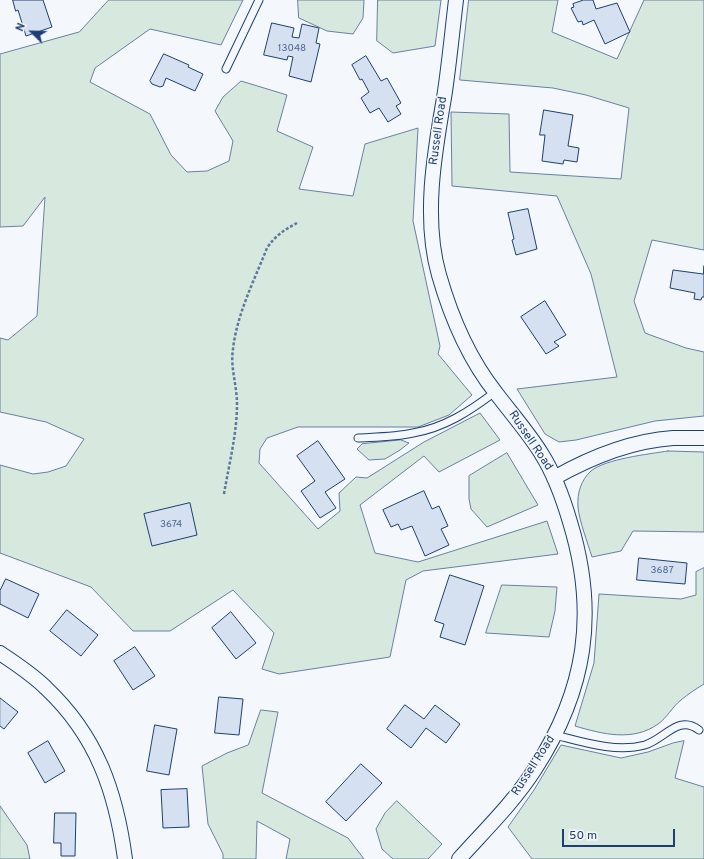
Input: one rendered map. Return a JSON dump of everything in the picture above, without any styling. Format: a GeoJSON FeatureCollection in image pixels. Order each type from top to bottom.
{"type":"FeatureCollection","features":[{"type":"Feature","properties":{"kind":"street","name":"Russell Road"},"geometry":{"type":"LineString","coordinates":[[456,0],[433,172],[432,239],[438,274],[449,307],[463,340],[473,358],[495,392],[541,453],[554,478],[562,496],[576,543],[582,573],[585,604],[584,635],[581,660],[575,684],[555,734],[534,771],[512,801],[459,859]]}},
{"type":"Feature","properties":{"kind":"street"},"geometry":{"type":"LineString","coordinates":[[554,478],[597,456],[626,446],[673,438],[704,438]]}},
{"type":"Feature","properties":{"kind":"street"},"geometry":{"type":"LineString","coordinates":[[0,653],[27,671],[46,688],[68,710],[89,740],[102,767],[114,800],[126,859]]}},
{"type":"Feature","properties":{"kind":"lane"},"geometry":{"type":"LineString","coordinates":[[226,69],[258,0]]}},
{"type":"Feature","properties":{"kind":"lane"},"geometry":{"type":"LineString","coordinates":[[358,438],[413,433],[428,430],[474,408],[495,392]]}},
{"type":"Feature","properties":{"kind":"lane"},"geometry":{"type":"LineString","coordinates":[[555,734],[583,742],[632,748],[647,744],[677,726],[686,724],[695,726],[699,730]]}},
{"type":"Feature","properties":{"kind":"path"},"geometry":{"type":"LineString","coordinates":[[224,494],[235,432],[237,402],[232,351],[236,331],[267,248],[273,239],[284,230],[297,223]]}},
{"type":"Feature","properties":{"kind":"shaded area"},"geometry":{"type":"Polygon","coordinates":[[[109,0],[243,0],[221,45],[150,29],[95,68],[90,82],[150,114],[171,155],[187,172],[207,171],[229,161],[233,141],[215,111],[223,97],[241,81],[287,95],[277,131],[313,147],[299,189],[353,196],[365,144],[418,128],[413,221],[440,346],[438,354],[472,395],[449,415],[418,427],[298,427],[267,438],[260,449],[259,463],[318,529],[340,511],[339,493],[356,477],[367,478],[424,442],[480,413],[500,440],[439,472],[424,456],[360,505],[375,553],[418,562],[547,521],[558,554],[423,571],[406,580],[390,657],[279,674],[262,669],[274,633],[233,590],[170,631],[133,631],[91,587],[0,553],[0,465],[33,474],[48,472],[66,466],[84,439],[46,422],[0,412],[0,338],[8,340],[37,316],[45,197],[23,226],[0,227],[0,54],[79,32],[109,0]]]}},
{"type":"Feature","properties":{"kind":"shaded area"},"geometry":{"type":"Polygon","coordinates":[[[298,0],[364,0],[363,18],[353,34],[327,31],[299,18],[298,0]]]}},
{"type":"Feature","properties":{"kind":"shaded area"},"geometry":{"type":"Polygon","coordinates":[[[378,0],[441,0],[435,46],[393,53],[377,41],[378,0]]]}},
{"type":"Feature","properties":{"kind":"shaded area"},"geometry":{"type":"Polygon","coordinates":[[[469,0],[558,0],[552,32],[617,59],[644,0],[704,0],[704,250],[652,240],[634,301],[645,333],[686,348],[704,352],[704,416],[655,421],[576,440],[559,442],[545,434],[517,389],[617,377],[591,274],[557,196],[452,186],[451,112],[509,114],[510,172],[621,179],[629,108],[586,95],[553,88],[460,80],[469,0]]]}},
{"type":"Feature","properties":{"kind":"shaded area"},"geometry":{"type":"Polygon","coordinates":[[[401,440],[409,443],[385,459],[369,460],[357,449],[362,444],[401,440]]]}},
{"type":"Feature","properties":{"kind":"shaded area"},"geometry":{"type":"Polygon","coordinates":[[[668,451],[704,452],[704,532],[633,531],[621,551],[592,557],[578,507],[579,492],[585,478],[591,471],[606,463],[668,451]]]}},
{"type":"Feature","properties":{"kind":"shaded area"},"geometry":{"type":"Polygon","coordinates":[[[507,453],[538,505],[487,527],[471,509],[469,499],[469,476],[507,453]]]}},
{"type":"Feature","properties":{"kind":"shaded area"},"geometry":{"type":"Polygon","coordinates":[[[704,568],[704,684],[681,700],[664,719],[648,730],[628,735],[617,735],[596,732],[575,726],[594,663],[599,594],[681,599],[696,595],[696,572],[704,568]]]}},
{"type":"Feature","properties":{"kind":"shaded area"},"geometry":{"type":"Polygon","coordinates":[[[502,585],[557,587],[555,611],[549,637],[486,633],[502,585]]]}},
{"type":"Feature","properties":{"kind":"shaded area"},"geometry":{"type":"Polygon","coordinates":[[[261,710],[278,712],[262,793],[348,838],[364,859],[286,859],[290,839],[257,821],[256,859],[223,859],[223,854],[208,824],[202,766],[227,753],[248,745],[261,710]]]}},
{"type":"Feature","properties":{"kind":"shaded area"},"geometry":{"type":"Polygon","coordinates":[[[684,741],[675,778],[704,787],[704,859],[532,859],[508,827],[534,790],[561,745],[621,758],[648,752],[673,743],[684,741]]]}},
{"type":"Feature","properties":{"kind":"shaded area"},"geometry":{"type":"Polygon","coordinates":[[[397,801],[442,844],[428,859],[393,859],[382,849],[376,829],[385,813],[397,801]]]}},
{"type":"Feature","properties":{"kind":"shaded area"},"geometry":{"type":"Polygon","coordinates":[[[0,806],[27,845],[30,859],[0,859],[0,806]]]}},
{"type":"Feature","properties":{"kind":"building"},"geometry":{"type":"Polygon","coordinates":[[[13,0],[43,0],[52,27],[26,36],[18,10],[16,11],[13,0]]]}},
{"type":"Feature","properties":{"kind":"building"},"geometry":{"type":"Polygon","coordinates":[[[584,0],[593,0],[596,9],[617,3],[630,32],[605,44],[594,20],[583,25],[582,21],[578,22],[571,8],[574,7],[573,4],[584,0]]]}},
{"type":"Feature","properties":{"kind":"building"},"geometry":{"type":"Polygon","coordinates":[[[272,23],[294,28],[292,37],[299,38],[302,24],[319,28],[316,43],[320,44],[311,82],[289,76],[293,57],[288,56],[287,60],[264,55],[272,23]]]}},
{"type":"Feature","properties":{"kind":"building"},"geometry":{"type":"Polygon","coordinates":[[[164,54],[189,65],[188,67],[203,74],[195,91],[166,78],[163,86],[160,87],[152,84],[150,81],[164,54]]]}},
{"type":"Feature","properties":{"kind":"building"},"geometry":{"type":"Polygon","coordinates":[[[366,56],[381,81],[387,78],[401,103],[396,106],[401,114],[388,122],[379,108],[370,113],[361,98],[369,92],[362,79],[360,80],[352,65],[366,56]]]}},
{"type":"Feature","properties":{"kind":"building"},"geometry":{"type":"Polygon","coordinates":[[[544,110],[573,115],[568,146],[579,148],[577,162],[564,160],[563,164],[542,161],[545,135],[540,135],[544,110]]]}},
{"type":"Feature","properties":{"kind":"building"},"geometry":{"type":"Polygon","coordinates":[[[528,209],[537,249],[516,255],[508,213],[528,209]]]}},
{"type":"Feature","properties":{"kind":"building"},"geometry":{"type":"Polygon","coordinates":[[[704,266],[704,297],[702,297],[701,300],[694,299],[695,293],[670,288],[673,270],[703,274],[704,266]]]}},
{"type":"Feature","properties":{"kind":"building"},"geometry":{"type":"Polygon","coordinates":[[[545,301],[566,335],[554,342],[559,346],[546,354],[521,317],[545,301]]]}},
{"type":"Feature","properties":{"kind":"building"},"geometry":{"type":"Polygon","coordinates":[[[318,441],[345,479],[325,492],[336,508],[320,518],[301,491],[315,481],[297,456],[318,441]]]}},
{"type":"Feature","properties":{"kind":"building"},"geometry":{"type":"Polygon","coordinates":[[[424,491],[432,509],[439,506],[448,526],[441,529],[449,545],[425,556],[412,526],[401,530],[398,524],[391,527],[383,510],[424,491]]]}},
{"type":"Feature","properties":{"kind":"building"},"geometry":{"type":"Polygon","coordinates":[[[190,503],[197,535],[152,546],[144,514],[190,503]]]}},
{"type":"Feature","properties":{"kind":"building"},"geometry":{"type":"Polygon","coordinates":[[[639,558],[687,563],[685,584],[637,580],[639,558]]]}},
{"type":"Feature","properties":{"kind":"building"},"geometry":{"type":"Polygon","coordinates":[[[450,575],[484,586],[465,645],[440,637],[444,624],[435,621],[450,575]]]}},
{"type":"Feature","properties":{"kind":"building"},"geometry":{"type":"Polygon","coordinates":[[[6,579],[39,594],[28,618],[0,604],[0,591],[6,579]]]}},
{"type":"Feature","properties":{"kind":"building"},"geometry":{"type":"Polygon","coordinates":[[[67,610],[98,635],[81,656],[50,631],[67,610]]]}},
{"type":"Feature","properties":{"kind":"building"},"geometry":{"type":"Polygon","coordinates":[[[231,612],[256,643],[236,659],[212,628],[231,612]]]}},
{"type":"Feature","properties":{"kind":"building"},"geometry":{"type":"Polygon","coordinates":[[[135,647],[155,676],[133,690],[114,661],[135,647]]]}},
{"type":"Feature","properties":{"kind":"building"},"geometry":{"type":"Polygon","coordinates":[[[219,697],[243,699],[239,735],[215,733],[219,697]]]}},
{"type":"Feature","properties":{"kind":"building"},"geometry":{"type":"Polygon","coordinates":[[[0,698],[18,712],[4,729],[0,726],[0,698]]]}},
{"type":"Feature","properties":{"kind":"building"},"geometry":{"type":"Polygon","coordinates":[[[405,705],[424,719],[435,705],[460,724],[446,743],[426,728],[411,748],[387,729],[405,705]]]}},
{"type":"Feature","properties":{"kind":"building"},"geometry":{"type":"Polygon","coordinates":[[[155,725],[177,729],[169,775],[147,771],[155,725]]]}},
{"type":"Feature","properties":{"kind":"building"},"geometry":{"type":"Polygon","coordinates":[[[48,741],[65,771],[45,783],[28,753],[48,741]]]}},
{"type":"Feature","properties":{"kind":"building"},"geometry":{"type":"Polygon","coordinates":[[[361,764],[382,783],[346,821],[326,802],[361,764]]]}},
{"type":"Feature","properties":{"kind":"building"},"geometry":{"type":"Polygon","coordinates":[[[187,789],[189,827],[163,828],[161,790],[187,789]]]}},
{"type":"Feature","properties":{"kind":"building"},"geometry":{"type":"Polygon","coordinates":[[[55,813],[76,813],[75,856],[61,856],[61,843],[54,843],[55,813]]]}}]}
